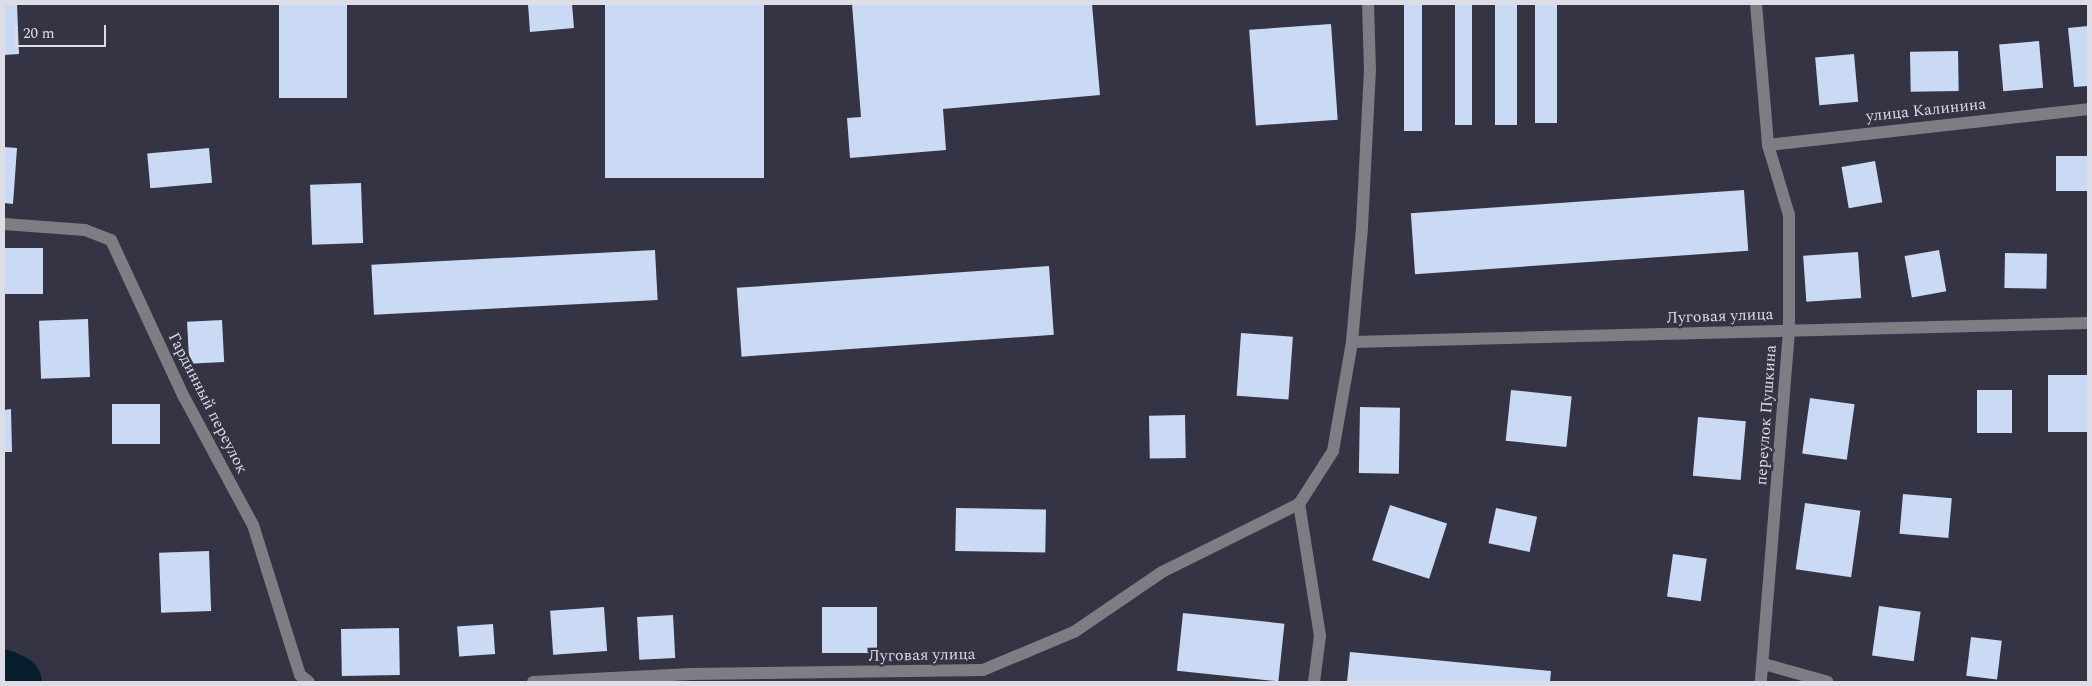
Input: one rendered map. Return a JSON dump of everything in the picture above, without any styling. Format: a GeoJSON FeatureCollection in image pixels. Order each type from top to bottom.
{"type":"FeatureCollection","features":[{"type":"Feature","properties":{"kind":"street"},"geometry":{"type":"LineString","coordinates":[[1314,682],[1320,636],[1299,504],[1333,451],[1352,342],[1362,227],[1370,71],[1368,4]]}},
{"type":"Feature","properties":{"kind":"street","name":"переулок Пушкина"},"geometry":{"type":"LineString","coordinates":[[1756,4],[1768,144],[1789,215],[1789,331],[1764,664],[1761,682]]}},
{"type":"Feature","properties":{"kind":"street","name":"улица Калинина"},"geometry":{"type":"LineString","coordinates":[[1768,144],[2088,109]]}},
{"type":"Feature","properties":{"kind":"street","name":"Гардинный переулок"},"geometry":{"type":"LineString","coordinates":[[4,224],[85,230],[111,240],[184,397],[253,525],[300,675],[309,682]]}},
{"type":"Feature","properties":{"kind":"street","name":"Луговая улица"},"geometry":{"type":"LineString","coordinates":[[1352,342],[2088,323]]}},
{"type":"Feature","properties":{"kind":"street","name":"Луговая улица"},"geometry":{"type":"LineString","coordinates":[[533,682],[691,674],[983,670],[1074,632],[1162,572],[1299,504]]}},
{"type":"Feature","properties":{"kind":"street"},"geometry":{"type":"LineString","coordinates":[[1764,664],[1828,682]]}},
{"type":"Feature","properties":{"kind":"building"},"geometry":{"type":"Polygon","coordinates":[[[4,4],[17,4],[19,54],[4,55],[4,4]]]}},
{"type":"Feature","properties":{"kind":"building"},"geometry":{"type":"Polygon","coordinates":[[[279,4],[347,4],[347,98],[279,98],[279,4]]]}},
{"type":"Feature","properties":{"kind":"building"},"geometry":{"type":"Polygon","coordinates":[[[528,4],[572,4],[574,28],[530,32],[528,4]]]}},
{"type":"Feature","properties":{"kind":"building"},"geometry":{"type":"Polygon","coordinates":[[[605,4],[764,4],[764,178],[605,178],[605,4]]]}},
{"type":"Feature","properties":{"kind":"building"},"geometry":{"type":"Polygon","coordinates":[[[852,4],[1092,4],[1100,95],[943,109],[946,150],[850,158],[847,118],[861,117],[852,4]]]}},
{"type":"Feature","properties":{"kind":"building"},"geometry":{"type":"Polygon","coordinates":[[[1404,4],[1422,4],[1422,131],[1404,131],[1404,4]]]}},
{"type":"Feature","properties":{"kind":"building"},"geometry":{"type":"Polygon","coordinates":[[[1455,4],[1472,4],[1472,125],[1455,125],[1455,4]]]}},
{"type":"Feature","properties":{"kind":"building"},"geometry":{"type":"Polygon","coordinates":[[[1495,4],[1517,4],[1517,125],[1495,125],[1495,4]]]}},
{"type":"Feature","properties":{"kind":"building"},"geometry":{"type":"Polygon","coordinates":[[[1535,4],[1557,4],[1557,123],[1535,123],[1535,4]]]}},
{"type":"Feature","properties":{"kind":"building"},"geometry":{"type":"Polygon","coordinates":[[[1331,24],[1338,120],[1256,125],[1249,30],[1331,24]]]}},
{"type":"Feature","properties":{"kind":"building"},"geometry":{"type":"Polygon","coordinates":[[[2088,26],[2088,86],[2074,87],[2068,28],[2088,26]]]}},
{"type":"Feature","properties":{"kind":"building"},"geometry":{"type":"Polygon","coordinates":[[[2039,41],[2043,88],[2003,91],[1999,44],[2039,41]]]}},
{"type":"Feature","properties":{"kind":"building"},"geometry":{"type":"Polygon","coordinates":[[[1958,51],[1959,91],[1911,92],[1910,52],[1958,51]]]}},
{"type":"Feature","properties":{"kind":"building"},"geometry":{"type":"Polygon","coordinates":[[[1854,54],[1858,102],[1819,105],[1815,57],[1854,54]]]}},
{"type":"Feature","properties":{"kind":"building"},"geometry":{"type":"Polygon","coordinates":[[[4,147],[17,148],[13,204],[4,203],[4,147]]]}},
{"type":"Feature","properties":{"kind":"building"},"geometry":{"type":"Polygon","coordinates":[[[209,148],[212,183],[150,188],[147,153],[209,148]]]}},
{"type":"Feature","properties":{"kind":"building"},"geometry":{"type":"Polygon","coordinates":[[[2056,156],[2088,156],[2088,191],[2056,191],[2056,156]]]}},
{"type":"Feature","properties":{"kind":"building"},"geometry":{"type":"Polygon","coordinates":[[[1875,161],[1882,202],[1849,208],[1842,167],[1875,161]]]}},
{"type":"Feature","properties":{"kind":"building"},"geometry":{"type":"Polygon","coordinates":[[[361,183],[363,243],[312,245],[310,185],[361,183]]]}},
{"type":"Feature","properties":{"kind":"building"},"geometry":{"type":"Polygon","coordinates":[[[1744,190],[1748,251],[1415,274],[1411,213],[1744,190]]]}},
{"type":"Feature","properties":{"kind":"building"},"geometry":{"type":"Polygon","coordinates":[[[4,248],[43,248],[43,294],[4,294],[4,248]]]}},
{"type":"Feature","properties":{"kind":"building"},"geometry":{"type":"Polygon","coordinates":[[[655,250],[658,300],[374,315],[371,265],[655,250]]]}},
{"type":"Feature","properties":{"kind":"building"},"geometry":{"type":"Polygon","coordinates":[[[1939,250],[1946,291],[1912,297],[1905,256],[1939,250]]]}},
{"type":"Feature","properties":{"kind":"building"},"geometry":{"type":"Polygon","coordinates":[[[1858,252],[1861,298],[1806,302],[1803,256],[1858,252]]]}},
{"type":"Feature","properties":{"kind":"building"},"geometry":{"type":"Polygon","coordinates":[[[2005,253],[2047,254],[2046,289],[2004,288],[2005,253]]]}},
{"type":"Feature","properties":{"kind":"building"},"geometry":{"type":"Polygon","coordinates":[[[1049,266],[1054,335],[742,357],[737,288],[1049,266]]]}},
{"type":"Feature","properties":{"kind":"building"},"geometry":{"type":"Polygon","coordinates":[[[88,319],[90,377],[41,379],[39,321],[88,319]]]}},
{"type":"Feature","properties":{"kind":"building"},"geometry":{"type":"Polygon","coordinates":[[[222,320],[224,362],[189,364],[187,322],[222,320]]]}},
{"type":"Feature","properties":{"kind":"building"},"geometry":{"type":"Polygon","coordinates":[[[1241,333],[1293,337],[1288,399],[1237,396],[1241,333]]]}},
{"type":"Feature","properties":{"kind":"building"},"geometry":{"type":"Polygon","coordinates":[[[2048,375],[2088,375],[2088,432],[2048,432],[2048,375]]]}},
{"type":"Feature","properties":{"kind":"building"},"geometry":{"type":"Polygon","coordinates":[[[1511,390],[1572,396],[1566,447],[1506,441],[1511,390]]]}},
{"type":"Feature","properties":{"kind":"building"},"geometry":{"type":"Polygon","coordinates":[[[1977,390],[2012,390],[2012,433],[1977,433],[1977,390]]]}},
{"type":"Feature","properties":{"kind":"building"},"geometry":{"type":"Polygon","coordinates":[[[1810,398],[1855,404],[1847,460],[1802,453],[1810,398]]]}},
{"type":"Feature","properties":{"kind":"building"},"geometry":{"type":"Polygon","coordinates":[[[112,404],[160,404],[160,444],[112,444],[112,404]]]}},
{"type":"Feature","properties":{"kind":"building"},"geometry":{"type":"Polygon","coordinates":[[[1360,407],[1400,408],[1399,474],[1359,473],[1360,407]]]}},
{"type":"Feature","properties":{"kind":"building"},"geometry":{"type":"Polygon","coordinates":[[[11,409],[12,452],[4,452],[4,410],[11,409]]]}},
{"type":"Feature","properties":{"kind":"building"},"geometry":{"type":"Polygon","coordinates":[[[1185,415],[1186,458],[1150,459],[1149,416],[1185,415]]]}},
{"type":"Feature","properties":{"kind":"building"},"geometry":{"type":"Polygon","coordinates":[[[1698,417],[1746,421],[1741,480],[1693,476],[1698,417]]]}},
{"type":"Feature","properties":{"kind":"building"},"geometry":{"type":"Polygon","coordinates":[[[1903,494],[1952,498],[1948,538],[1900,534],[1903,494]]]}},
{"type":"Feature","properties":{"kind":"building"},"geometry":{"type":"Polygon","coordinates":[[[1805,503],[1860,511],[1851,577],[1796,569],[1805,503]]]}},
{"type":"Feature","properties":{"kind":"building"},"geometry":{"type":"Polygon","coordinates":[[[1390,505],[1447,524],[1429,579],[1372,560],[1390,505]]]}},
{"type":"Feature","properties":{"kind":"building"},"geometry":{"type":"Polygon","coordinates":[[[956,508],[1046,510],[1045,553],[955,551],[956,508]]]}},
{"type":"Feature","properties":{"kind":"building"},"geometry":{"type":"Polygon","coordinates":[[[1496,508],[1537,517],[1530,552],[1489,543],[1496,508]]]}},
{"type":"Feature","properties":{"kind":"building"},"geometry":{"type":"Polygon","coordinates":[[[209,551],[211,611],[161,613],[159,553],[209,551]]]}},
{"type":"Feature","properties":{"kind":"building"},"geometry":{"type":"Polygon","coordinates":[[[1673,554],[1707,559],[1701,601],[1667,597],[1673,554]]]}},
{"type":"Feature","properties":{"kind":"building"},"geometry":{"type":"Polygon","coordinates":[[[1879,606],[1921,612],[1914,661],[1872,656],[1879,606]]]}},
{"type":"Feature","properties":{"kind":"building"},"geometry":{"type":"Polygon","coordinates":[[[604,607],[607,651],[553,655],[550,611],[604,607]]]}},
{"type":"Feature","properties":{"kind":"building"},"geometry":{"type":"Polygon","coordinates":[[[822,607],[877,607],[877,653],[822,653],[822,607]]]}},
{"type":"Feature","properties":{"kind":"building"},"geometry":{"type":"Polygon","coordinates":[[[1183,613],[1284,624],[1278,681],[1177,671],[1183,613]]]}},
{"type":"Feature","properties":{"kind":"building"},"geometry":{"type":"Polygon","coordinates":[[[673,615],[675,658],[639,660],[637,617],[673,615]]]}},
{"type":"Feature","properties":{"kind":"building"},"geometry":{"type":"Polygon","coordinates":[[[493,624],[495,654],[459,656],[457,627],[493,624]]]}},
{"type":"Feature","properties":{"kind":"building"},"geometry":{"type":"Polygon","coordinates":[[[399,628],[400,675],[342,676],[341,629],[399,628]]]}},
{"type":"Feature","properties":{"kind":"building"},"geometry":{"type":"Polygon","coordinates":[[[1971,637],[2002,641],[1997,679],[1966,676],[1971,637]]]}},
{"type":"Feature","properties":{"kind":"building"},"geometry":{"type":"Polygon","coordinates":[[[1350,652],[1551,671],[1550,682],[1347,682],[1350,652]]]}},
{"type":"Feature","properties":{"kind":"waterway"},"geometry":{"type":"LineString","coordinates":[[4,677],[14,682]]}}]}
